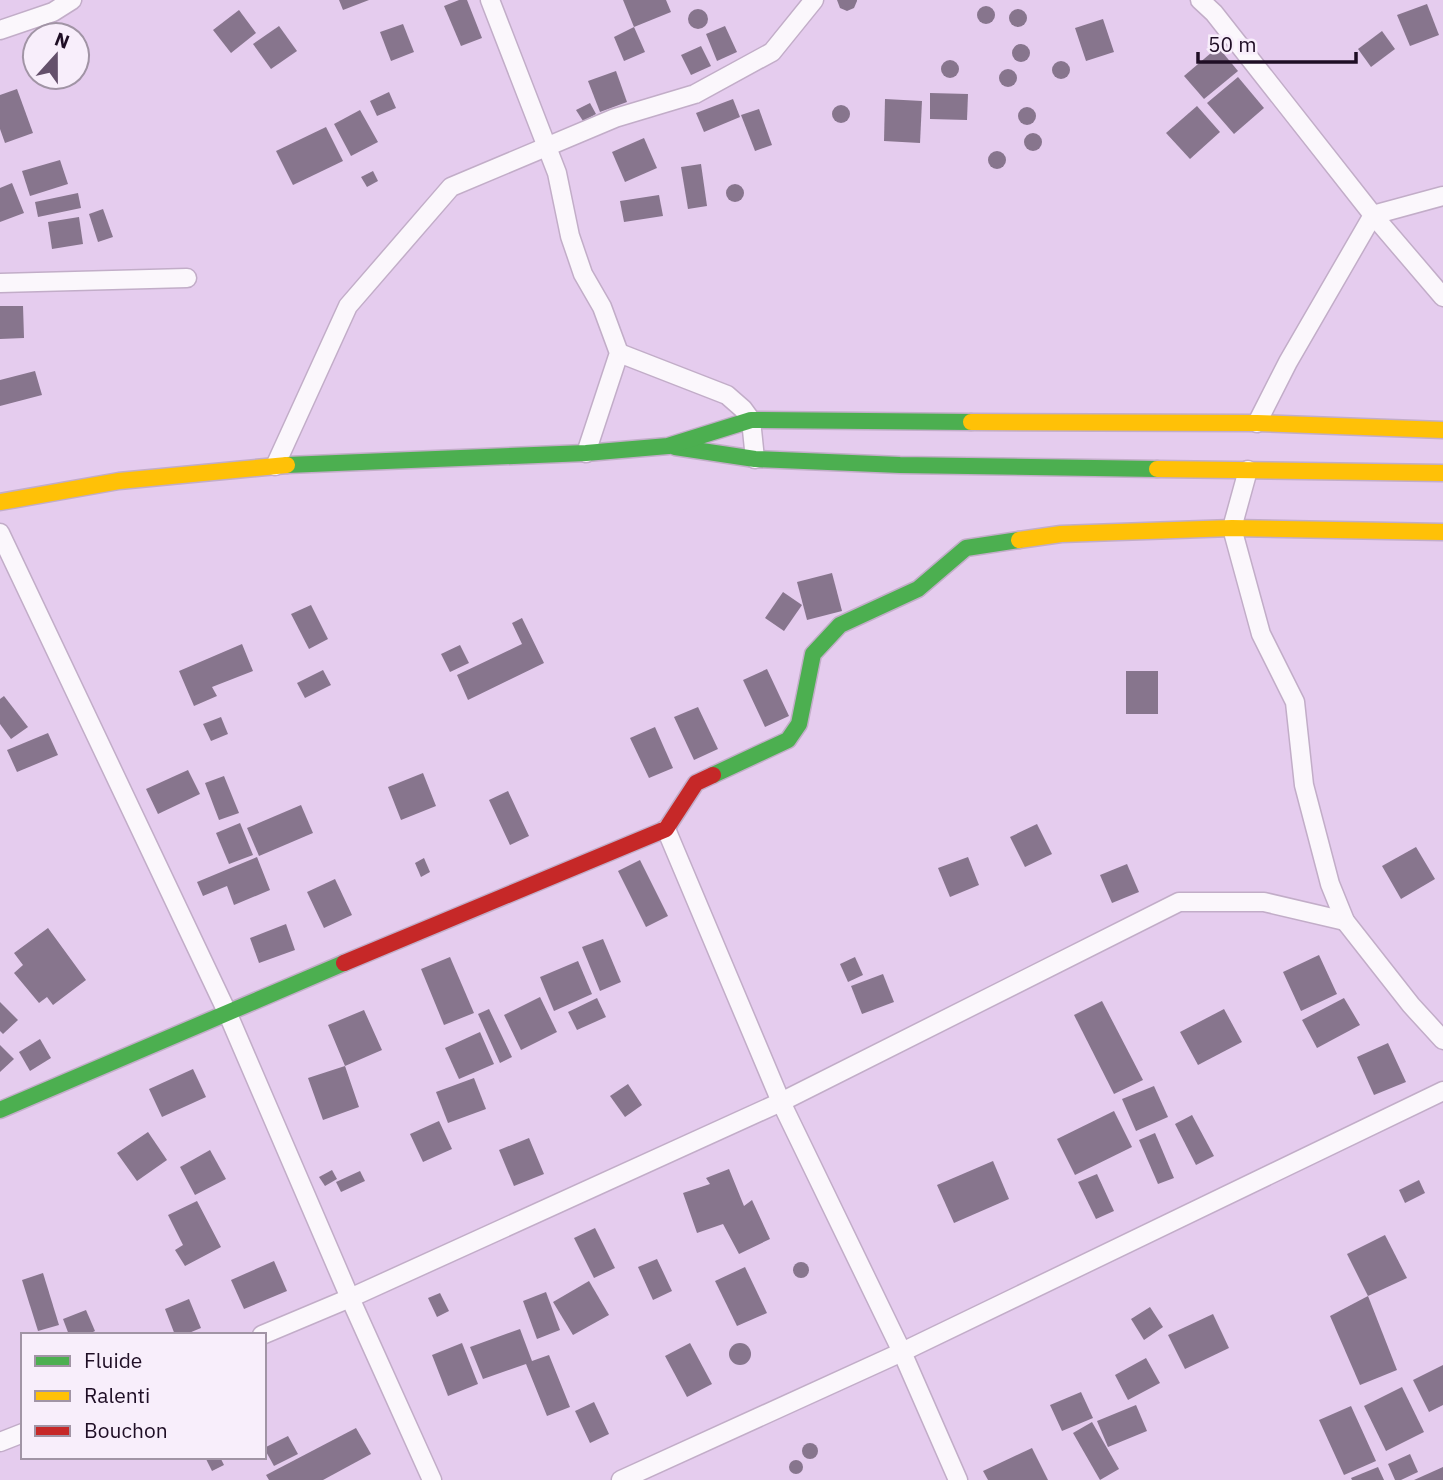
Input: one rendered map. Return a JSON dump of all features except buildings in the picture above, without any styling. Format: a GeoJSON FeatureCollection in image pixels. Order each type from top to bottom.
{"type":"FeatureCollection","features":[{"type":"Feature","properties":{"kind":"main road"},"geometry":{"type":"LineString","coordinates":[[0,502],[119,481],[275,466],[586,453],[668,446],[751,420],[1257,423],[1443,430]]}},
{"type":"Feature","properties":{"kind":"main road"},"geometry":{"type":"LineString","coordinates":[[668,446],[755,459],[900,465],[1443,473]]}},
{"type":"Feature","properties":{"kind":"main road"},"geometry":{"type":"LineString","coordinates":[[0,1110],[666,829],[696,783],[788,740],[799,724],[813,654],[840,625],[918,589],[966,548],[1061,534],[1232,528],[1443,532]]}},
{"type":"Feature","properties":{"kind":"street"},"geometry":{"type":"LineString","coordinates":[[0,30],[53,12],[72,0]]}},
{"type":"Feature","properties":{"kind":"street"},"geometry":{"type":"LineString","coordinates":[[490,0],[557,173],[570,236],[583,274],[602,307],[619,353],[586,453]]}},
{"type":"Feature","properties":{"kind":"street"},"geometry":{"type":"LineString","coordinates":[[275,466],[348,306],[451,187],[615,118],[695,94],[772,52],[814,0]]}},
{"type":"Feature","properties":{"kind":"street"},"geometry":{"type":"LineString","coordinates":[[1200,0],[1214,13],[1373,215],[1443,297]]}},
{"type":"Feature","properties":{"kind":"street"},"geometry":{"type":"LineString","coordinates":[[1257,423],[1288,362],[1373,215],[1443,196]]}},
{"type":"Feature","properties":{"kind":"street"},"geometry":{"type":"LineString","coordinates":[[0,284],[187,278]]}},
{"type":"Feature","properties":{"kind":"street"},"geometry":{"type":"LineString","coordinates":[[619,353],[727,395],[751,420],[755,459]]}},
{"type":"Feature","properties":{"kind":"street"},"geometry":{"type":"LineString","coordinates":[[1248,470],[1232,528],[1261,635],[1295,702],[1304,785],[1330,884],[1345,921],[1411,1005],[1443,1040]]}},
{"type":"Feature","properties":{"kind":"street"},"geometry":{"type":"LineString","coordinates":[[0,533],[227,1012],[432,1480]]}},
{"type":"Feature","properties":{"kind":"street"},"geometry":{"type":"LineString","coordinates":[[666,829],[781,1102],[902,1352],[958,1480]]}},
{"type":"Feature","properties":{"kind":"street"},"geometry":{"type":"LineString","coordinates":[[266,1333],[350,1298],[781,1102],[1178,902],[1264,902],[1345,921]]}},
{"type":"Feature","properties":{"kind":"street"},"geometry":{"type":"LineString","coordinates":[[621,1480],[902,1352],[1443,1091]]}},
{"type":"Feature","properties":{"kind":"street"},"geometry":{"type":"LineString","coordinates":[[0,1442],[21,1434]]}},
{"type":"Feature","properties":{"kind":"traffic: fast"},"geometry":{"type":"LineString","coordinates":[[287,465],[586,453],[668,446],[751,420],[971,422]]}},
{"type":"Feature","properties":{"kind":"traffic: fast"},"geometry":{"type":"LineString","coordinates":[[675,447],[755,459],[900,465],[1157,469]]}},
{"type":"Feature","properties":{"kind":"traffic: fast"},"geometry":{"type":"LineString","coordinates":[[713,775],[788,740],[799,724],[813,654],[840,625],[918,589],[966,548],[1019,540]]}},
{"type":"Feature","properties":{"kind":"traffic: fast"},"geometry":{"type":"LineString","coordinates":[[0,1110],[344,963]]}},
{"type":"Feature","properties":{"kind":"traffic: slow"},"geometry":{"type":"LineString","coordinates":[[971,422],[1257,423],[1443,430]]}},
{"type":"Feature","properties":{"kind":"traffic: slow"},"geometry":{"type":"LineString","coordinates":[[0,502],[119,481],[287,465]]}},
{"type":"Feature","properties":{"kind":"traffic: slow"},"geometry":{"type":"LineString","coordinates":[[1157,469],[1443,473]]}},
{"type":"Feature","properties":{"kind":"traffic: slow"},"geometry":{"type":"LineString","coordinates":[[1019,540],[1061,534],[1232,528],[1443,532]]}},
{"type":"Feature","properties":{"kind":"traffic: jam"},"geometry":{"type":"LineString","coordinates":[[344,963],[666,829],[696,783],[713,775]]}}]}
